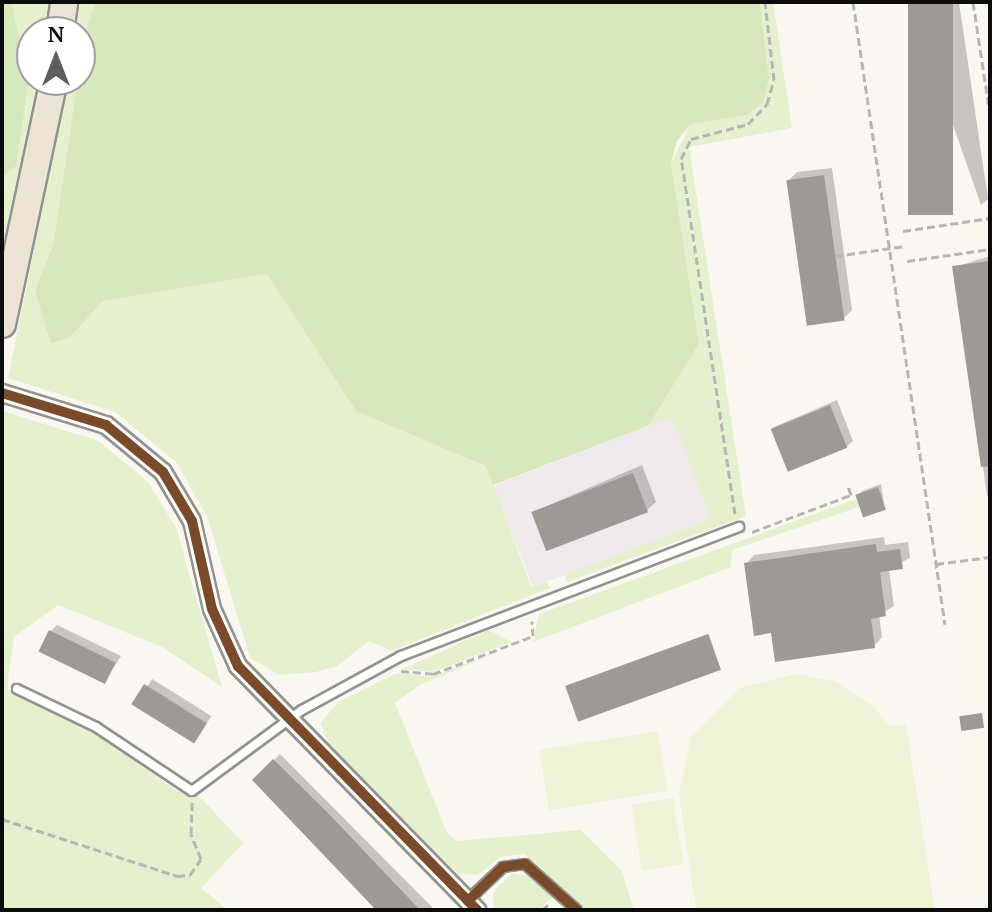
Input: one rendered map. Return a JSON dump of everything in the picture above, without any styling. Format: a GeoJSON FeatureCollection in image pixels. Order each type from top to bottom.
{"type":"FeatureCollection","features":[{"type":"Feature","properties":{"kind":"main road"},"geometry":{"type":"LineString","coordinates":[[2,324],[51,96]]}},
{"type":"Feature","properties":{"kind":"street"},"geometry":{"type":"LineString","coordinates":[[2,393],[106,425],[163,472],[192,521],[221,635],[238,666],[472,905]]}},
{"type":"Feature","properties":{"kind":"lane"},"geometry":{"type":"LineString","coordinates":[[17,689],[96,727],[192,791],[289,721],[423,646],[741,531]]}},
{"type":"Feature","properties":{"kind":"lane"},"geometry":{"type":"LineString","coordinates":[[472,905],[503,867],[525,864],[577,910]]}},
{"type":"Feature","properties":{"kind":"path"},"geometry":{"type":"LineString","coordinates":[[765,2],[774,80],[767,104],[748,124],[691,139],[681,159],[741,531],[851,495],[848,486]]}},
{"type":"Feature","properties":{"kind":"path"},"geometry":{"type":"LineString","coordinates":[[853,2],[945,624]]}},
{"type":"Feature","properties":{"kind":"path"},"geometry":{"type":"LineString","coordinates":[[973,2],[990,115]]}},
{"type":"Feature","properties":{"kind":"path"},"geometry":{"type":"LineString","coordinates":[[903,231],[990,218]]}},
{"type":"Feature","properties":{"kind":"path"},"geometry":{"type":"LineString","coordinates":[[835,256],[905,246]]}},
{"type":"Feature","properties":{"kind":"path"},"geometry":{"type":"LineString","coordinates":[[907,261],[990,249]]}},
{"type":"Feature","properties":{"kind":"path"},"geometry":{"type":"LineString","coordinates":[[936,564],[990,557]]}},
{"type":"Feature","properties":{"kind":"path"},"geometry":{"type":"LineString","coordinates":[[396,671],[433,674],[533,636],[538,613]]}},
{"type":"Feature","properties":{"kind":"path"},"geometry":{"type":"LineString","coordinates":[[2,819],[190,875],[201,859],[191,834],[192,791]]}},
{"type":"Feature","properties":{"kind":"shaded area"},"geometry":{"type":"Polygon","coordinates":[[[672,417],[711,519],[533,587],[494,485],[672,417]]]}},
{"type":"Feature","properties":{"kind":"green space"},"geometry":{"type":"Polygon","coordinates":[[[2,2],[11,2],[16,23],[16,96],[26,96],[16,166],[2,177],[2,2]]]}},
{"type":"Feature","properties":{"kind":"green space"},"geometry":{"type":"Polygon","coordinates":[[[11,2],[51,2],[50,16],[16,16],[16,96],[39,96],[2,266],[2,177],[16,166],[11,2]]]}},
{"type":"Feature","properties":{"kind":"green space"},"geometry":{"type":"Polygon","coordinates":[[[76,2],[96,2],[92,16],[75,16],[76,2]]]}},
{"type":"Feature","properties":{"kind":"green space"},"geometry":{"type":"Polygon","coordinates":[[[96,2],[760,2],[769,79],[763,102],[746,115],[691,124],[677,141],[671,163],[699,344],[648,426],[493,485],[486,466],[356,411],[267,274],[103,301],[69,338],[51,343],[35,291],[53,245],[75,96],[96,96],[96,16],[91,16],[96,2]]]}},
{"type":"Feature","properties":{"kind":"green space"},"geometry":{"type":"Polygon","coordinates":[[[760,2],[773,2],[792,128],[689,147],[746,516],[567,582],[564,575],[711,519],[672,418],[648,426],[699,344],[671,163],[691,124],[746,115],[769,79],[760,2]]]}},
{"type":"Feature","properties":{"kind":"green space"},"geometry":{"type":"Polygon","coordinates":[[[65,96],[76,96],[53,245],[35,291],[69,338],[103,301],[267,274],[356,411],[487,466],[531,587],[547,582],[550,588],[391,651],[369,641],[337,666],[316,672],[279,675],[250,658],[208,519],[177,463],[115,412],[8,378],[65,96]]]}},
{"type":"Feature","properties":{"kind":"green space"},"geometry":{"type":"Polygon","coordinates":[[[2,411],[99,441],[148,482],[176,528],[222,687],[162,647],[58,605],[14,637],[7,689],[92,731],[178,792],[200,797],[243,843],[201,888],[228,910],[2,910],[2,411]]]}},
{"type":"Feature","properties":{"kind":"green space"},"geometry":{"type":"Polygon","coordinates":[[[856,499],[859,507],[732,550],[731,567],[533,642],[539,614],[856,499]]]}},
{"type":"Feature","properties":{"kind":"green space"},"geometry":{"type":"Polygon","coordinates":[[[489,630],[511,642],[433,672],[403,669],[489,630]]]}},
{"type":"Feature","properties":{"kind":"green space"},"geometry":{"type":"Polygon","coordinates":[[[513,646],[420,685],[395,703],[447,833],[456,841],[581,830],[622,871],[634,910],[588,910],[525,854],[500,857],[478,875],[458,874],[326,740],[321,723],[337,703],[397,673],[431,677],[513,646]]]}},
{"type":"Feature","properties":{"kind":"green space"},"geometry":{"type":"Polygon","coordinates":[[[797,674],[834,681],[872,705],[890,726],[906,724],[935,910],[696,910],[679,794],[691,737],[739,688],[797,674]]]}},
{"type":"Feature","properties":{"kind":"green space"},"geometry":{"type":"Polygon","coordinates":[[[658,731],[668,791],[549,810],[539,750],[658,731]]]}},
{"type":"Feature","properties":{"kind":"green space"},"geometry":{"type":"Polygon","coordinates":[[[673,798],[683,864],[642,871],[632,805],[673,798]]]}},
{"type":"Feature","properties":{"kind":"green space"},"geometry":{"type":"Polygon","coordinates":[[[513,873],[527,876],[553,897],[538,910],[494,910],[493,892],[513,873]]]}},
{"type":"Feature","properties":{"kind":"building"},"geometry":{"type":"Polygon","coordinates":[[[908,2],[953,2],[953,215],[908,215],[908,2]]]}},
{"type":"Feature","properties":{"kind":"building"},"geometry":{"type":"Polygon","coordinates":[[[824,175],[844,321],[807,326],[786,180],[824,175]]]}},
{"type":"Feature","properties":{"kind":"building"},"geometry":{"type":"Polygon","coordinates":[[[990,261],[990,466],[981,467],[952,266],[990,261]]]}},
{"type":"Feature","properties":{"kind":"building"},"geometry":{"type":"Polygon","coordinates":[[[830,405],[847,448],[788,472],[771,429],[830,405]]]}},
{"type":"Feature","properties":{"kind":"building"},"geometry":{"type":"Polygon","coordinates":[[[633,473],[648,512],[546,551],[531,512],[633,473]]]}},
{"type":"Feature","properties":{"kind":"building"},"geometry":{"type":"Polygon","coordinates":[[[878,487],[886,510],[863,518],[855,495],[878,487]]]}},
{"type":"Feature","properties":{"kind":"building"},"geometry":{"type":"Polygon","coordinates":[[[876,544],[877,552],[900,549],[903,569],[880,572],[886,616],[871,619],[875,648],[775,662],[771,633],[754,636],[744,563],[876,544]]]}},
{"type":"Feature","properties":{"kind":"building"},"geometry":{"type":"Polygon","coordinates":[[[49,630],[116,662],[105,684],[38,652],[49,630]]]}},
{"type":"Feature","properties":{"kind":"building"},"geometry":{"type":"Polygon","coordinates":[[[708,634],[721,670],[578,722],[565,686],[708,634]]]}},
{"type":"Feature","properties":{"kind":"building"},"geometry":{"type":"Polygon","coordinates":[[[144,684],[207,723],[194,744],[131,704],[144,684]]]}},
{"type":"Feature","properties":{"kind":"building"},"geometry":{"type":"Polygon","coordinates":[[[982,713],[984,728],[961,731],[959,716],[982,713]]]}},
{"type":"Feature","properties":{"kind":"building"},"geometry":{"type":"Polygon","coordinates":[[[273,759],[420,910],[376,910],[252,780],[273,759]]]}},
{"type":"Feature","properties":{"kind":"transit line"},"geometry":{"type":"LineString","coordinates":[[2,393],[106,425],[163,472],[192,521],[212,609],[238,666],[477,910]]}},
{"type":"Feature","properties":{"kind":"transit line"},"geometry":{"type":"LineString","coordinates":[[468,901],[503,867],[525,864],[577,910]]}}]}
